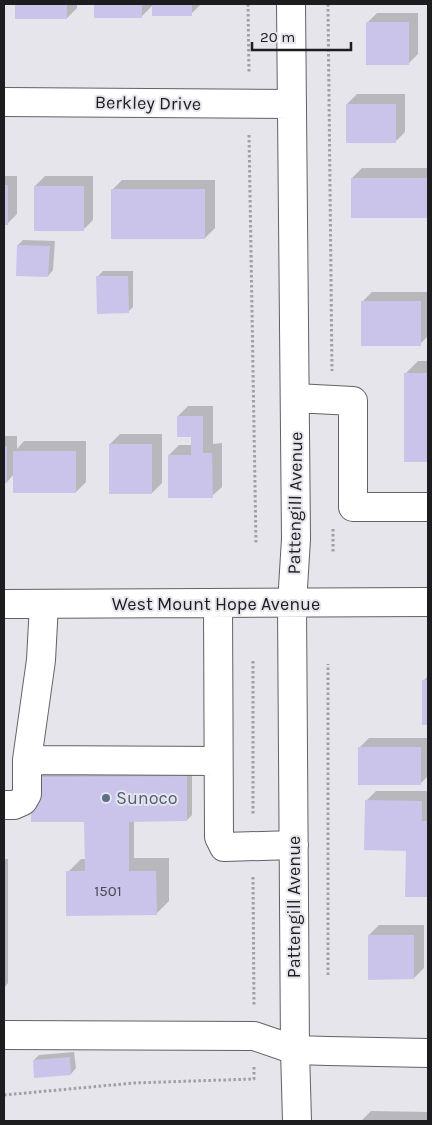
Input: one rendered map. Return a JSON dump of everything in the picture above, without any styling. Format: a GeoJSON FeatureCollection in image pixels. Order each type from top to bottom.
{"type":"FeatureCollection","features":[{"type":"Feature","properties":{"kind":"street","name":"Pattengill Avenue"},"geometry":{"type":"LineString","coordinates":[[291,4],[296,552],[292,604],[297,1121]]}},
{"type":"Feature","properties":{"kind":"street","name":"Berkley Drive"},"geometry":{"type":"LineString","coordinates":[[4,102],[292,104]]}},
{"type":"Feature","properties":{"kind":"street"},"geometry":{"type":"LineString","coordinates":[[295,398],[353,400],[353,507],[428,507]]}},
{"type":"Feature","properties":{"kind":"street","name":"West Mount Hope Avenue"},"geometry":{"type":"LineString","coordinates":[[4,604],[428,602]]}},
{"type":"Feature","properties":{"kind":"street"},"geometry":{"type":"LineString","coordinates":[[4,805],[14,805],[23,802],[27,794],[27,760],[41,660],[44,604]]}},
{"type":"Feature","properties":{"kind":"street"},"geometry":{"type":"LineString","coordinates":[[218,604],[219,837],[224,846],[294,845]]}},
{"type":"Feature","properties":{"kind":"street"},"geometry":{"type":"LineString","coordinates":[[27,760],[218,761]]}},
{"type":"Feature","properties":{"kind":"street"},"geometry":{"type":"LineString","coordinates":[[4,1035],[254,1036],[295,1050],[428,1053]]}},
{"type":"Feature","properties":{"kind":"path"},"geometry":{"type":"LineString","coordinates":[[248,4],[256,544]]}},
{"type":"Feature","properties":{"kind":"path"},"geometry":{"type":"LineString","coordinates":[[328,4],[332,399]]}},
{"type":"Feature","properties":{"kind":"path"},"geometry":{"type":"LineString","coordinates":[[333,524],[333,552]]}},
{"type":"Feature","properties":{"kind":"path"},"geometry":{"type":"LineString","coordinates":[[4,1094],[134,1083],[254,1079],[253,661]]}},
{"type":"Feature","properties":{"kind":"path"},"geometry":{"type":"LineString","coordinates":[[328,664],[328,980]]}},
{"type":"Feature","properties":{"kind":"building"},"geometry":{"type":"Polygon","coordinates":[[[15,4],[67,4],[67,19],[15,19],[15,4]]]}},
{"type":"Feature","properties":{"kind":"building"},"geometry":{"type":"Polygon","coordinates":[[[94,4],[142,4],[142,18],[94,18],[94,4]]]}},
{"type":"Feature","properties":{"kind":"building"},"geometry":{"type":"Polygon","coordinates":[[[152,4],[192,4],[192,16],[152,16],[152,4]]]}},
{"type":"Feature","properties":{"kind":"building"},"geometry":{"type":"Polygon","coordinates":[[[366,22],[409,22],[409,65],[366,65],[366,22]]]}},
{"type":"Feature","properties":{"kind":"building"},"geometry":{"type":"Polygon","coordinates":[[[346,104],[396,104],[396,143],[346,143],[346,104]]]}},
{"type":"Feature","properties":{"kind":"building"},"geometry":{"type":"Polygon","coordinates":[[[351,178],[427,178],[427,218],[351,218],[351,178]]]}},
{"type":"Feature","properties":{"kind":"building"},"geometry":{"type":"Polygon","coordinates":[[[4,185],[8,185],[8,225],[4,225],[4,185]]]}},
{"type":"Feature","properties":{"kind":"building"},"geometry":{"type":"Polygon","coordinates":[[[34,186],[84,186],[84,231],[34,231],[34,186]]]}},
{"type":"Feature","properties":{"kind":"building"},"geometry":{"type":"Polygon","coordinates":[[[111,189],[205,189],[205,239],[111,239],[111,189]]]}},
{"type":"Feature","properties":{"kind":"building"},"geometry":{"type":"Polygon","coordinates":[[[17,245],[50,246],[48,277],[16,276],[17,245]]]}},
{"type":"Feature","properties":{"kind":"building"},"geometry":{"type":"Polygon","coordinates":[[[96,276],[128,276],[129,313],[97,314],[96,276]]]}},
{"type":"Feature","properties":{"kind":"building"},"geometry":{"type":"Polygon","coordinates":[[[361,301],[421,301],[421,346],[361,346],[361,301]]]}},
{"type":"Feature","properties":{"kind":"building"},"geometry":{"type":"Polygon","coordinates":[[[404,373],[428,373],[428,462],[404,462],[404,373]]]}},
{"type":"Feature","properties":{"kind":"building"},"geometry":{"type":"Polygon","coordinates":[[[177,416],[203,416],[203,453],[212,453],[213,498],[168,498],[168,455],[191,455],[191,437],[177,437],[177,416]]]}},
{"type":"Feature","properties":{"kind":"building"},"geometry":{"type":"Polygon","coordinates":[[[109,444],[152,444],[152,494],[109,494],[109,444]]]}},
{"type":"Feature","properties":{"kind":"building"},"geometry":{"type":"Polygon","coordinates":[[[4,446],[7,446],[7,483],[4,483],[4,446]]]}},
{"type":"Feature","properties":{"kind":"building"},"geometry":{"type":"Polygon","coordinates":[[[13,451],[76,451],[76,493],[13,493],[13,451]]]}},
{"type":"Feature","properties":{"kind":"building"},"geometry":{"type":"Polygon","coordinates":[[[422,680],[428,680],[428,725],[422,725],[422,680]]]}},
{"type":"Feature","properties":{"kind":"building"},"geometry":{"type":"Polygon","coordinates":[[[358,747],[421,747],[421,785],[358,785],[358,747]]]}},
{"type":"Feature","properties":{"kind":"building"},"geometry":{"type":"Polygon","coordinates":[[[187,776],[187,821],[129,822],[129,871],[156,871],[157,915],[66,916],[66,871],[85,871],[84,822],[31,822],[31,777],[187,776]]]}},
{"type":"Feature","properties":{"kind":"building"},"geometry":{"type":"Polygon","coordinates":[[[365,800],[422,801],[422,821],[428,821],[428,897],[405,897],[406,851],[364,850],[365,800]]]}},
{"type":"Feature","properties":{"kind":"building"},"geometry":{"type":"Polygon","coordinates":[[[368,935],[414,935],[414,979],[368,980],[368,935]]]}},
{"type":"Feature","properties":{"kind":"building"},"geometry":{"type":"Polygon","coordinates":[[[70,1057],[71,1075],[34,1078],[33,1060],[70,1057]]]}},
{"type":"Feature","properties":{"kind":"place","name":"Sunoco"},"geometry":{"type":"Point","coordinates":[106,798]}}]}
